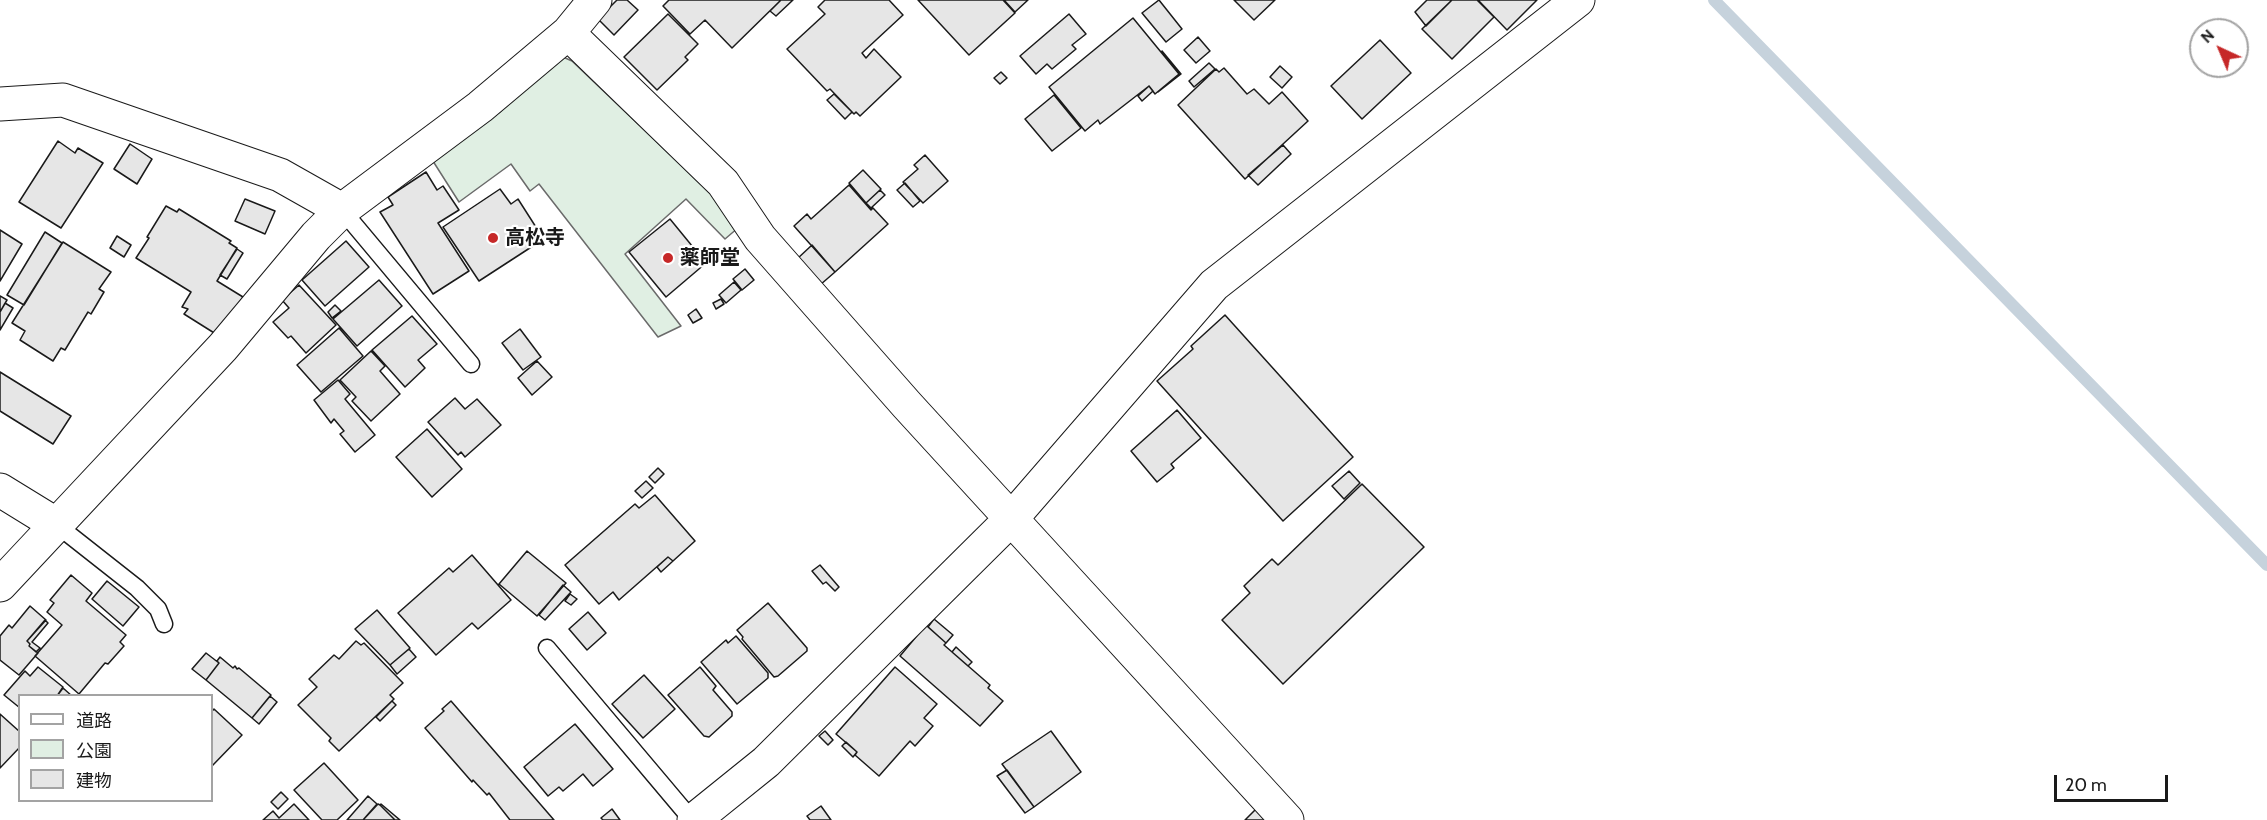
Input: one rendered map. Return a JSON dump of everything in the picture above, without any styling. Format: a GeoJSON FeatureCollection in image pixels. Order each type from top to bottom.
{"type":"FeatureCollection","features":[{"type":"Feature","properties":{"kind":"street"},"geometry":{"type":"LineString","coordinates":[[0,585],[223,347],[316,236],[342,210],[480,107],[568,33],[595,0]]}},
{"type":"Feature","properties":{"kind":"street"},"geometry":{"type":"LineString","coordinates":[[693,820],[765,762],[1012,518],[1214,285],[1578,0]]}},
{"type":"Feature","properties":{"kind":"street"},"geometry":{"type":"LineString","coordinates":[[568,33],[723,183],[760,238],[907,405],[1287,820]]}},
{"type":"Feature","properties":{"kind":"street"},"geometry":{"type":"LineString","coordinates":[[0,104],[63,100],[280,175],[342,210]]}},
{"type":"Feature","properties":{"kind":"street"},"geometry":{"type":"LineString","coordinates":[[0,490],[57,525]]}},
{"type":"Feature","properties":{"kind":"lane"},"geometry":{"type":"LineString","coordinates":[[342,210],[471,364]]}},
{"type":"Feature","properties":{"kind":"lane"},"geometry":{"type":"LineString","coordinates":[[57,525],[137,588],[158,609],[164,624]]}},
{"type":"Feature","properties":{"kind":"lane"},"geometry":{"type":"LineString","coordinates":[[547,648],[693,820]]}},
{"type":"Feature","properties":{"kind":"green space"},"geometry":{"type":"Polygon","coordinates":[[[563,57],[572,61],[725,207],[739,227],[725,239],[686,199],[625,254],[681,326],[658,337],[539,184],[530,191],[511,164],[459,202],[431,158],[500,112],[553,62],[563,57]]]}},
{"type":"Feature","properties":{"kind":"building"},"geometry":{"type":"Polygon","coordinates":[[[617,0],[627,0],[638,10],[614,35],[598,19],[617,0]]]}},
{"type":"Feature","properties":{"kind":"building"},"geometry":{"type":"Polygon","coordinates":[[[669,0],[781,0],[732,48],[705,20],[690,34],[663,6],[669,0]]]}},
{"type":"Feature","properties":{"kind":"building"},"geometry":{"type":"Polygon","coordinates":[[[781,0],[793,0],[776,16],[770,11],[781,0]]]}},
{"type":"Feature","properties":{"kind":"building"},"geometry":{"type":"Polygon","coordinates":[[[825,0],[889,0],[903,15],[862,53],[866,58],[874,49],[901,77],[860,116],[856,112],[854,114],[830,89],[827,91],[787,49],[825,14],[818,7],[825,0]]]}},
{"type":"Feature","properties":{"kind":"building"},"geometry":{"type":"Polygon","coordinates":[[[918,0],[1003,0],[1015,13],[969,55],[918,0]]]}},
{"type":"Feature","properties":{"kind":"building"},"geometry":{"type":"Polygon","coordinates":[[[1004,0],[1028,0],[1015,12],[1004,0]]]}},
{"type":"Feature","properties":{"kind":"building"},"geometry":{"type":"Polygon","coordinates":[[[1159,0],[1182,29],[1166,42],[1142,13],[1159,0]]]}},
{"type":"Feature","properties":{"kind":"building"},"geometry":{"type":"Polygon","coordinates":[[[1234,0],[1275,0],[1254,20],[1234,0]]]}},
{"type":"Feature","properties":{"kind":"building"},"geometry":{"type":"Polygon","coordinates":[[[1427,0],[1452,0],[1426,26],[1415,12],[1427,0]]]}},
{"type":"Feature","properties":{"kind":"building"},"geometry":{"type":"Polygon","coordinates":[[[1452,0],[1477,0],[1494,17],[1452,59],[1422,29],[1452,0]]]}},
{"type":"Feature","properties":{"kind":"building"},"geometry":{"type":"Polygon","coordinates":[[[1478,0],[1537,0],[1507,30],[1478,0]]]}},
{"type":"Feature","properties":{"kind":"building"},"geometry":{"type":"Polygon","coordinates":[[[668,14],[698,44],[685,57],[688,60],[657,90],[624,57],[668,14]]]}},
{"type":"Feature","properties":{"kind":"building"},"geometry":{"type":"Polygon","coordinates":[[[1069,14],[1086,34],[1072,45],[1076,49],[1052,69],[1047,64],[1036,74],[1020,56],[1069,14]]]}},
{"type":"Feature","properties":{"kind":"building"},"geometry":{"type":"Polygon","coordinates":[[[1133,18],[1179,74],[1155,94],[1149,86],[1100,124],[1098,120],[1085,131],[1049,87],[1133,18]]]}},
{"type":"Feature","properties":{"kind":"building"},"geometry":{"type":"Polygon","coordinates":[[[1198,37],[1210,51],[1196,63],[1184,50],[1198,37]]]}},
{"type":"Feature","properties":{"kind":"building"},"geometry":{"type":"Polygon","coordinates":[[[1380,40],[1411,73],[1362,119],[1331,86],[1380,40]]]}},
{"type":"Feature","properties":{"kind":"building"},"geometry":{"type":"Polygon","coordinates":[[[1162,51],[1181,74],[1158,92],[1179,74],[1162,51]]]}},
{"type":"Feature","properties":{"kind":"building"},"geometry":{"type":"Polygon","coordinates":[[[1209,63],[1215,69],[1194,87],[1189,81],[1209,63]]]}},
{"type":"Feature","properties":{"kind":"building"},"geometry":{"type":"Polygon","coordinates":[[[1280,66],[1292,77],[1282,88],[1270,77],[1280,66]]]}},
{"type":"Feature","properties":{"kind":"building"},"geometry":{"type":"Polygon","coordinates":[[[1224,68],[1247,94],[1254,89],[1269,104],[1282,92],[1308,121],[1245,179],[1178,105],[1216,69],[1219,72],[1224,68]]]}},
{"type":"Feature","properties":{"kind":"building"},"geometry":{"type":"Polygon","coordinates":[[[1001,72],[1007,78],[1000,84],[994,78],[1001,72]]]}},
{"type":"Feature","properties":{"kind":"building"},"geometry":{"type":"Polygon","coordinates":[[[1149,86],[1153,91],[1142,101],[1138,96],[1149,86]]]}},
{"type":"Feature","properties":{"kind":"building"},"geometry":{"type":"Polygon","coordinates":[[[834,94],[852,112],[845,119],[827,100],[834,94]]]}},
{"type":"Feature","properties":{"kind":"building"},"geometry":{"type":"Polygon","coordinates":[[[1054,95],[1081,128],[1052,151],[1025,119],[1054,95]]]}},
{"type":"Feature","properties":{"kind":"building"},"geometry":{"type":"Polygon","coordinates":[[[58,141],[75,153],[78,148],[103,163],[61,228],[19,202],[58,141]]]}},
{"type":"Feature","properties":{"kind":"building"},"geometry":{"type":"Polygon","coordinates":[[[130,144],[152,159],[137,184],[114,169],[130,144]]]}},
{"type":"Feature","properties":{"kind":"building"},"geometry":{"type":"Polygon","coordinates":[[[1283,145],[1291,154],[1258,185],[1248,175],[1283,145]]]}},
{"type":"Feature","properties":{"kind":"building"},"geometry":{"type":"Polygon","coordinates":[[[925,155],[948,181],[923,203],[903,182],[918,169],[914,165],[925,155]]]}},
{"type":"Feature","properties":{"kind":"building"},"geometry":{"type":"Polygon","coordinates":[[[863,170],[881,189],[866,203],[849,183],[863,170]]]}},
{"type":"Feature","properties":{"kind":"building"},"geometry":{"type":"Polygon","coordinates":[[[426,172],[437,190],[443,186],[459,210],[438,223],[469,271],[433,294],[380,212],[393,205],[388,197],[426,172]]]}},
{"type":"Feature","properties":{"kind":"building"},"geometry":{"type":"Polygon","coordinates":[[[905,183],[920,201],[913,207],[897,190],[905,183]]]}},
{"type":"Feature","properties":{"kind":"building"},"geometry":{"type":"Polygon","coordinates":[[[849,185],[871,210],[873,208],[888,224],[835,272],[794,226],[807,214],[811,219],[849,185]]]}},
{"type":"Feature","properties":{"kind":"building","name":"高松寺"},"geometry":{"type":"Polygon","coordinates":[[[500,189],[511,204],[518,199],[541,235],[533,241],[536,244],[479,281],[443,227],[500,189]]]}},
{"type":"Feature","properties":{"kind":"building"},"geometry":{"type":"Polygon","coordinates":[[[880,190],[885,195],[871,208],[866,203],[880,190]]]}},
{"type":"Feature","properties":{"kind":"building"},"geometry":{"type":"Polygon","coordinates":[[[245,199],[275,211],[265,234],[235,221],[245,199]]]}},
{"type":"Feature","properties":{"kind":"building"},"geometry":{"type":"Polygon","coordinates":[[[166,206],[177,212],[179,209],[231,241],[229,243],[237,248],[217,281],[243,297],[219,336],[184,314],[188,309],[182,307],[191,292],[136,258],[166,206]]]}},
{"type":"Feature","properties":{"kind":"building","name":"薬師堂"},"geometry":{"type":"Polygon","coordinates":[[[670,219],[706,263],[666,297],[629,252],[670,219]]]}},
{"type":"Feature","properties":{"kind":"building"},"geometry":{"type":"Polygon","coordinates":[[[0,230],[22,244],[0,281],[0,230]]]}},
{"type":"Feature","properties":{"kind":"building"},"geometry":{"type":"Polygon","coordinates":[[[45,232],[62,243],[24,305],[7,295],[45,232]]]}},
{"type":"Feature","properties":{"kind":"building"},"geometry":{"type":"Polygon","coordinates":[[[117,236],[131,245],[124,257],[110,248],[117,236]]]}},
{"type":"Feature","properties":{"kind":"building"},"geometry":{"type":"Polygon","coordinates":[[[346,241],[369,267],[325,306],[302,280],[346,241]]]}},
{"type":"Feature","properties":{"kind":"building"},"geometry":{"type":"Polygon","coordinates":[[[63,242],[111,272],[99,289],[104,292],[91,314],[88,312],[65,350],[61,348],[53,361],[20,340],[25,331],[12,323],[63,242]]]}},
{"type":"Feature","properties":{"kind":"building"},"geometry":{"type":"Polygon","coordinates":[[[812,245],[835,272],[820,285],[797,259],[812,245]]]}},
{"type":"Feature","properties":{"kind":"building"},"geometry":{"type":"Polygon","coordinates":[[[237,249],[243,253],[227,279],[220,275],[237,249]]]}},
{"type":"Feature","properties":{"kind":"building"},"geometry":{"type":"Polygon","coordinates":[[[745,269],[754,280],[742,290],[733,279],[745,269]]]}},
{"type":"Feature","properties":{"kind":"building"},"geometry":{"type":"Polygon","coordinates":[[[379,280],[402,306],[357,346],[333,319],[379,280]]]}},
{"type":"Feature","properties":{"kind":"building"},"geometry":{"type":"Polygon","coordinates":[[[734,282],[741,290],[726,303],[719,295],[734,282]]]}},
{"type":"Feature","properties":{"kind":"building"},"geometry":{"type":"Polygon","coordinates":[[[299,285],[336,325],[306,353],[291,336],[288,338],[273,322],[289,308],[282,300],[299,285]]]}},
{"type":"Feature","properties":{"kind":"building"},"geometry":{"type":"Polygon","coordinates":[[[0,296],[7,300],[0,312],[0,296]]]}},
{"type":"Feature","properties":{"kind":"building"},"geometry":{"type":"Polygon","coordinates":[[[721,299],[724,304],[716,309],[713,303],[721,299]]]}},
{"type":"Feature","properties":{"kind":"building"},"geometry":{"type":"Polygon","coordinates":[[[5,303],[13,308],[0,330],[0,312],[5,303]]]}},
{"type":"Feature","properties":{"kind":"building"},"geometry":{"type":"Polygon","coordinates":[[[335,305],[341,311],[332,318],[328,312],[335,305]]]}},
{"type":"Feature","properties":{"kind":"building"},"geometry":{"type":"Polygon","coordinates":[[[696,309],[702,318],[693,323],[688,315],[696,309]]]}},
{"type":"Feature","properties":{"kind":"building"},"geometry":{"type":"Polygon","coordinates":[[[1225,315],[1353,457],[1283,521],[1157,381],[1193,349],[1191,346],[1225,315]]]}},
{"type":"Feature","properties":{"kind":"building"},"geometry":{"type":"Polygon","coordinates":[[[412,316],[437,344],[418,360],[425,368],[405,387],[372,350],[412,316]]]}},
{"type":"Feature","properties":{"kind":"building"},"geometry":{"type":"Polygon","coordinates":[[[339,328],[363,356],[321,392],[297,365],[339,328]]]}},
{"type":"Feature","properties":{"kind":"building"},"geometry":{"type":"Polygon","coordinates":[[[520,329],[541,357],[523,370],[502,343],[520,329]]]}},
{"type":"Feature","properties":{"kind":"building"},"geometry":{"type":"Polygon","coordinates":[[[371,351],[385,366],[380,371],[400,394],[371,421],[352,401],[356,397],[340,380],[371,351]]]}},
{"type":"Feature","properties":{"kind":"building"},"geometry":{"type":"Polygon","coordinates":[[[537,361],[552,377],[532,395],[518,378],[537,361]]]}},
{"type":"Feature","properties":{"kind":"building"},"geometry":{"type":"Polygon","coordinates":[[[0,372],[71,416],[53,444],[0,411],[0,372]]]}},
{"type":"Feature","properties":{"kind":"building"},"geometry":{"type":"Polygon","coordinates":[[[338,380],[350,394],[345,399],[375,435],[355,452],[340,434],[344,431],[334,419],[331,423],[314,400],[338,380]]]}},
{"type":"Feature","properties":{"kind":"building"},"geometry":{"type":"Polygon","coordinates":[[[455,398],[465,409],[477,399],[501,425],[465,457],[461,452],[458,455],[428,422],[455,398]]]}},
{"type":"Feature","properties":{"kind":"building"},"geometry":{"type":"Polygon","coordinates":[[[1177,410],[1201,438],[1171,464],[1174,468],[1157,482],[1131,451],[1177,410]]]}},
{"type":"Feature","properties":{"kind":"building"},"geometry":{"type":"Polygon","coordinates":[[[427,429],[462,469],[432,497],[396,457],[427,429]]]}},
{"type":"Feature","properties":{"kind":"building"},"geometry":{"type":"Polygon","coordinates":[[[658,468],[664,474],[655,483],[649,477],[658,468]]]}},
{"type":"Feature","properties":{"kind":"building"},"geometry":{"type":"Polygon","coordinates":[[[1349,471],[1360,483],[1344,499],[1332,486],[1349,471]]]}},
{"type":"Feature","properties":{"kind":"building"},"geometry":{"type":"Polygon","coordinates":[[[646,481],[653,488],[642,498],[635,491],[646,481]]]}},
{"type":"Feature","properties":{"kind":"building"},"geometry":{"type":"Polygon","coordinates":[[[1362,484],[1424,547],[1283,684],[1222,620],[1250,593],[1244,586],[1272,559],[1278,565],[1362,484]]]}},
{"type":"Feature","properties":{"kind":"building"},"geometry":{"type":"Polygon","coordinates":[[[655,495],[695,541],[673,561],[668,557],[619,600],[613,592],[599,604],[565,565],[635,504],[639,508],[655,495]]]}},
{"type":"Feature","properties":{"kind":"building"},"geometry":{"type":"Polygon","coordinates":[[[527,551],[566,583],[537,616],[499,584],[527,551]]]}},
{"type":"Feature","properties":{"kind":"building"},"geometry":{"type":"Polygon","coordinates":[[[472,555],[511,600],[478,629],[472,623],[436,655],[398,613],[449,568],[453,572],[472,555]]]}},
{"type":"Feature","properties":{"kind":"building"},"geometry":{"type":"Polygon","coordinates":[[[668,557],[673,561],[661,572],[657,567],[668,557]]]}},
{"type":"Feature","properties":{"kind":"building"},"geometry":{"type":"Polygon","coordinates":[[[820,565],[839,587],[835,591],[826,582],[823,584],[812,571],[820,565]]]}},
{"type":"Feature","properties":{"kind":"building"},"geometry":{"type":"Polygon","coordinates":[[[71,575],[92,593],[86,601],[126,635],[120,642],[124,646],[108,664],[105,663],[79,694],[35,656],[62,625],[47,612],[54,603],[50,600],[71,575]]]}},
{"type":"Feature","properties":{"kind":"building"},"geometry":{"type":"Polygon","coordinates":[[[107,581],[139,607],[123,626],[92,599],[107,581]]]}},
{"type":"Feature","properties":{"kind":"building"},"geometry":{"type":"Polygon","coordinates":[[[563,585],[571,592],[545,620],[539,615],[563,585]]]}},
{"type":"Feature","properties":{"kind":"building"},"geometry":{"type":"Polygon","coordinates":[[[570,594],[577,599],[571,605],[565,601],[570,594]]]}},
{"type":"Feature","properties":{"kind":"building"},"geometry":{"type":"Polygon","coordinates":[[[768,603],[807,648],[807,651],[774,677],[737,630],[768,603]]]}},
{"type":"Feature","properties":{"kind":"building"},"geometry":{"type":"Polygon","coordinates":[[[30,606],[46,620],[27,641],[29,646],[38,653],[19,675],[0,660],[0,636],[9,625],[12,628],[30,606]]]}},
{"type":"Feature","properties":{"kind":"building"},"geometry":{"type":"Polygon","coordinates":[[[377,610],[410,648],[390,665],[355,629],[377,610]]]}},
{"type":"Feature","properties":{"kind":"building"},"geometry":{"type":"Polygon","coordinates":[[[588,612],[606,633],[587,650],[569,629],[588,612]]]}},
{"type":"Feature","properties":{"kind":"building"},"geometry":{"type":"Polygon","coordinates":[[[934,619],[953,635],[946,643],[928,627],[934,619]]]}},
{"type":"Feature","properties":{"kind":"building"},"geometry":{"type":"Polygon","coordinates":[[[45,620],[48,623],[32,642],[40,648],[36,652],[27,641],[45,620]]]}},
{"type":"Feature","properties":{"kind":"building"},"geometry":{"type":"Polygon","coordinates":[[[926,625],[946,643],[944,645],[990,685],[988,688],[1003,701],[980,726],[900,656],[926,625]]]}},
{"type":"Feature","properties":{"kind":"building"},"geometry":{"type":"Polygon","coordinates":[[[736,636],[768,673],[768,678],[737,704],[701,662],[726,640],[728,643],[736,636]]]}},
{"type":"Feature","properties":{"kind":"building"},"geometry":{"type":"Polygon","coordinates":[[[356,641],[361,645],[364,643],[403,683],[390,695],[394,699],[339,751],[329,741],[331,738],[298,705],[317,687],[309,679],[334,655],[339,659],[356,641]]]}},
{"type":"Feature","properties":{"kind":"building"},"geometry":{"type":"Polygon","coordinates":[[[956,647],[972,662],[968,666],[952,652],[956,647]]]}},
{"type":"Feature","properties":{"kind":"building"},"geometry":{"type":"Polygon","coordinates":[[[409,649],[416,657],[397,674],[390,665],[409,649]]]}},
{"type":"Feature","properties":{"kind":"building"},"geometry":{"type":"Polygon","coordinates":[[[206,653],[219,663],[206,680],[192,669],[206,653]]]}},
{"type":"Feature","properties":{"kind":"building"},"geometry":{"type":"Polygon","coordinates":[[[220,657],[233,668],[235,666],[239,668],[271,695],[252,718],[206,680],[219,663],[217,661],[220,657]]]}},
{"type":"Feature","properties":{"kind":"building"},"geometry":{"type":"Polygon","coordinates":[[[38,667],[63,687],[58,694],[18,694],[18,706],[4,695],[25,671],[30,676],[38,667]]]}},
{"type":"Feature","properties":{"kind":"building"},"geometry":{"type":"Polygon","coordinates":[[[700,667],[716,686],[713,690],[732,712],[732,716],[709,737],[704,736],[668,695],[700,667]]]}},
{"type":"Feature","properties":{"kind":"building"},"geometry":{"type":"Polygon","coordinates":[[[895,667],[937,704],[924,718],[933,726],[915,746],[910,741],[879,776],[836,734],[895,667]]]}},
{"type":"Feature","properties":{"kind":"building"},"geometry":{"type":"Polygon","coordinates":[[[644,675],[675,709],[643,738],[612,704],[644,675]]]}},
{"type":"Feature","properties":{"kind":"building"},"geometry":{"type":"Polygon","coordinates":[[[63,688],[70,694],[58,694],[63,688]]]}},
{"type":"Feature","properties":{"kind":"building"},"geometry":{"type":"Polygon","coordinates":[[[270,696],[277,702],[259,724],[252,718],[270,696]]]}},
{"type":"Feature","properties":{"kind":"building"},"geometry":{"type":"Polygon","coordinates":[[[392,701],[396,705],[380,721],[376,717],[392,701]]]}},
{"type":"Feature","properties":{"kind":"building"},"geometry":{"type":"Polygon","coordinates":[[[451,701],[554,820],[510,820],[489,793],[487,795],[473,780],[472,782],[425,728],[444,711],[442,709],[451,701]]]}},
{"type":"Feature","properties":{"kind":"building"},"geometry":{"type":"Polygon","coordinates":[[[213,710],[242,735],[213,765],[213,710]]]}},
{"type":"Feature","properties":{"kind":"building"},"geometry":{"type":"Polygon","coordinates":[[[0,714],[18,730],[18,749],[0,768],[0,714]]]}},
{"type":"Feature","properties":{"kind":"building"},"geometry":{"type":"Polygon","coordinates":[[[575,724],[613,769],[593,786],[583,774],[563,791],[559,787],[548,796],[524,767],[575,724]]]}},
{"type":"Feature","properties":{"kind":"building"},"geometry":{"type":"Polygon","coordinates":[[[825,731],[833,740],[828,745],[819,736],[825,731]]]}},
{"type":"Feature","properties":{"kind":"building"},"geometry":{"type":"Polygon","coordinates":[[[1051,731],[1081,772],[1034,807],[1002,764],[1051,731]]]}},
{"type":"Feature","properties":{"kind":"building"},"geometry":{"type":"Polygon","coordinates":[[[846,742],[857,752],[853,757],[842,746],[846,742]]]}},
{"type":"Feature","properties":{"kind":"building"},"geometry":{"type":"Polygon","coordinates":[[[324,763],[358,800],[337,820],[322,820],[294,790],[324,763]]]}},
{"type":"Feature","properties":{"kind":"building"},"geometry":{"type":"Polygon","coordinates":[[[1007,770],[1034,807],[1025,813],[997,776],[1007,770]]]}},
{"type":"Feature","properties":{"kind":"building"},"geometry":{"type":"Polygon","coordinates":[[[281,792],[288,799],[278,809],[271,802],[281,792]]]}},
{"type":"Feature","properties":{"kind":"building"},"geometry":{"type":"Polygon","coordinates":[[[368,796],[377,804],[363,820],[347,820],[368,796]]]}},
{"type":"Feature","properties":{"kind":"building"},"geometry":{"type":"Polygon","coordinates":[[[294,804],[309,820],[263,820],[273,811],[279,818],[294,804]]]}},
{"type":"Feature","properties":{"kind":"building"},"geometry":{"type":"Polygon","coordinates":[[[378,804],[380,805],[395,820],[363,820],[378,804]]]}},
{"type":"Feature","properties":{"kind":"building"},"geometry":{"type":"Polygon","coordinates":[[[381,804],[400,820],[395,820],[381,804]]]}},
{"type":"Feature","properties":{"kind":"building"},"geometry":{"type":"Polygon","coordinates":[[[821,806],[831,820],[810,820],[807,816],[821,806]]]}},
{"type":"Feature","properties":{"kind":"building"},"geometry":{"type":"Polygon","coordinates":[[[1258,807],[1271,820],[1245,820],[1258,807]]]}},
{"type":"Feature","properties":{"kind":"building"},"geometry":{"type":"Polygon","coordinates":[[[612,809],[620,820],[601,818],[612,809]]]}},
{"type":"Feature","properties":{"kind":"waterway"},"geometry":{"type":"LineString","coordinates":[[1714,0],[2267,565]]}},
{"type":"Feature","properties":{"kind":"place","name":"高松寺"},"geometry":{"type":"Point","coordinates":[493,238]}},
{"type":"Feature","properties":{"kind":"place","name":"薬師堂"},"geometry":{"type":"Point","coordinates":[668,258]}}]}
